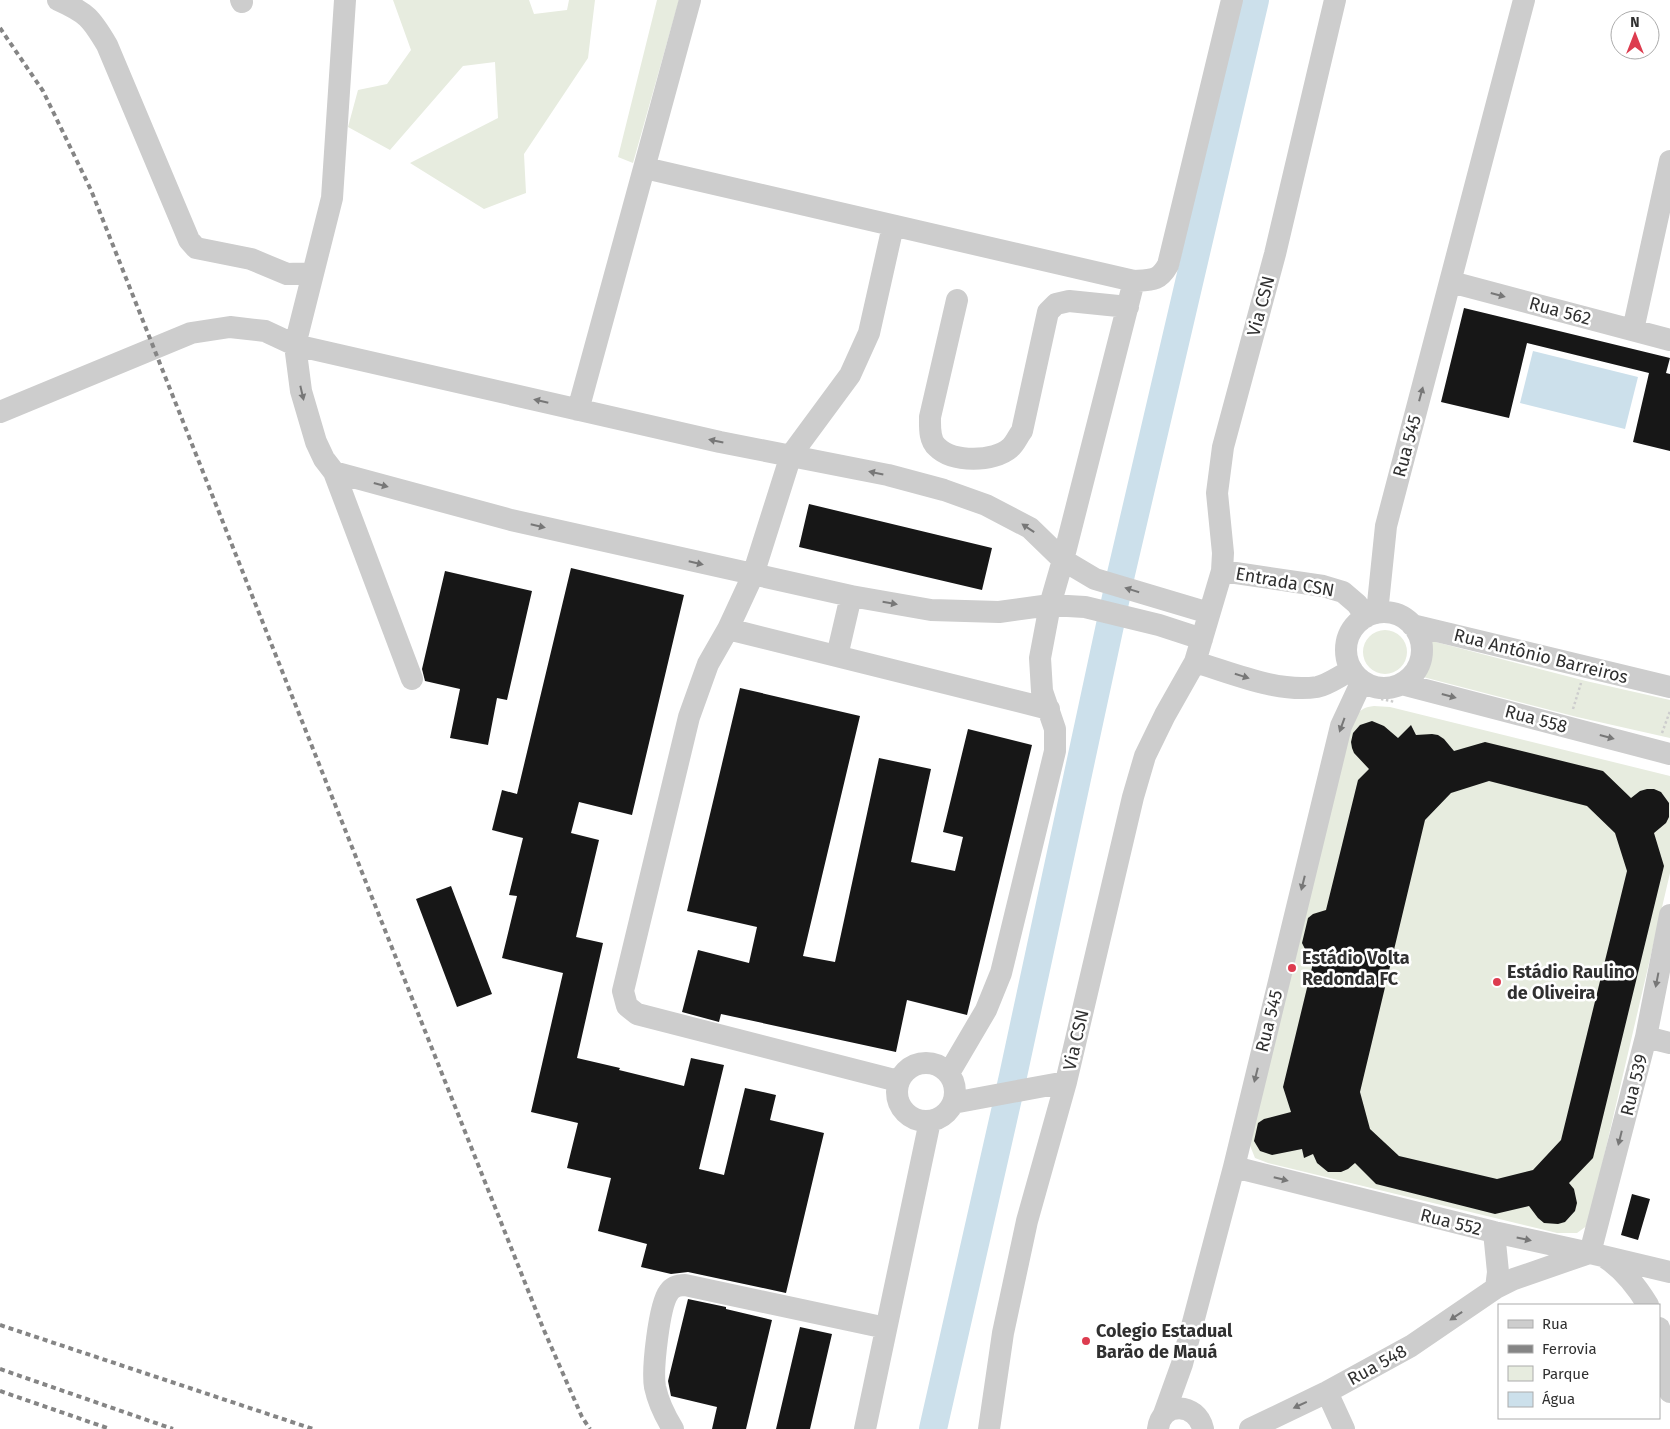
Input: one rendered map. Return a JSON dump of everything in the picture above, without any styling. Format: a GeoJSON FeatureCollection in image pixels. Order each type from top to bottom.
{"type":"FeatureCollection","features":[{"type":"Feature","properties":{"kind":"street"},"geometry":{"type":"LineString","coordinates":[[58,0],[77,8],[93,22],[107,45],[188,240],[196,248],[251,259],[287,274],[313,273]]}},
{"type":"Feature","properties":{"kind":"street"},"geometry":{"type":"LineString","coordinates":[[345,0],[332,198],[295,345],[301,391],[316,442],[324,459],[334,472],[412,679]]}},
{"type":"Feature","properties":{"kind":"street"},"geometry":{"type":"LineString","coordinates":[[578,410],[690,0]]}},
{"type":"Feature","properties":{"kind":"street"},"geometry":{"type":"LineString","coordinates":[[645,168],[1134,281],[1152,280],[1162,275],[1168,265],[1232,0]]}},
{"type":"Feature","properties":{"kind":"street","name":"Via CSN"},"geometry":{"type":"LineString","coordinates":[[989,1429],[1003,1333],[1056,1084],[1133,797],[1145,756],[1165,715],[1195,662],[1222,571],[1223,553],[1217,493],[1223,447],[1275,254],[1335,0]]}},
{"type":"Feature","properties":{"kind":"street","name":"Rua 545"},"geometry":{"type":"LineString","coordinates":[[1372,615],[1379,585],[1386,526],[1524,0]]}},
{"type":"Feature","properties":{"kind":"street"},"geometry":{"type":"LineString","coordinates":[[1633,330],[1670,161]]}},
{"type":"Feature","properties":{"kind":"street"},"geometry":{"type":"LineString","coordinates":[[893,226],[869,333],[850,375],[791,455],[753,575],[728,629],[708,664],[689,717],[623,991],[627,1006],[637,1014],[898,1081]]}},
{"type":"Feature","properties":{"kind":"street"},"geometry":{"type":"LineString","coordinates":[[949,1073],[986,1010],[1001,973],[1055,751],[1054,729],[1042,691],[1040,658],[1050,605],[1134,281]]}},
{"type":"Feature","properties":{"kind":"street","name":"Rua 562"},"geometry":{"type":"LineString","coordinates":[[1451,282],[1670,340]]}},
{"type":"Feature","properties":{"kind":"street"},"geometry":{"type":"LineString","coordinates":[[957,300],[930,417],[931,434],[936,446],[949,455],[970,459],[996,456],[1011,447],[1022,431],[1048,312],[1056,304],[1069,301],[1128,306]]}},
{"type":"Feature","properties":{"kind":"street"},"geometry":{"type":"LineString","coordinates":[[0,412],[191,333],[230,327],[265,331],[295,345],[720,442],[888,475],[944,490],[986,505],[1030,528],[1063,560],[1095,579],[1209,613]]}},
{"type":"Feature","properties":{"kind":"street"},"geometry":{"type":"LineString","coordinates":[[334,472],[511,520],[851,596],[931,610],[999,612],[1050,605],[1084,607],[1202,639]]}},
{"type":"Feature","properties":{"kind":"street","name":"Entrada CSN"},"geometry":{"type":"LineString","coordinates":[[1222,571],[1323,586],[1343,592],[1372,615]]}},
{"type":"Feature","properties":{"kind":"street"},"geometry":{"type":"LineString","coordinates":[[837,656],[851,596]]}},
{"type":"Feature","properties":{"kind":"street"},"geometry":{"type":"LineString","coordinates":[[1390,613],[1402,617],[1412,625],[1419,634],[1422,645],[1422,657],[1412,677],[1402,684],[1381,688],[1371,686],[1357,675],[1347,659],[1347,646],[1350,634],[1357,624],[1372,615],[1390,613]]}},
{"type":"Feature","properties":{"kind":"street","name":"Rua Antônio Barreiros"},"geometry":{"type":"LineString","coordinates":[[1412,625],[1670,687]]}},
{"type":"Feature","properties":{"kind":"street"},"geometry":{"type":"LineString","coordinates":[[728,629],[1049,709]]}},
{"type":"Feature","properties":{"kind":"street"},"geometry":{"type":"LineString","coordinates":[[1195,662],[1273,685],[1294,688],[1318,686],[1357,675]]}},
{"type":"Feature","properties":{"kind":"street","name":"Rua 545"},"geometry":{"type":"LineString","coordinates":[[1161,1422],[1182,1364],[1234,1167],[1341,726],[1357,675]]}},
{"type":"Feature","properties":{"kind":"street","name":"Rua 558"},"geometry":{"type":"LineString","coordinates":[[1402,684],[1670,754]]}},
{"type":"Feature","properties":{"kind":"street","name":"Rua 539"},"geometry":{"type":"LineString","coordinates":[[1597,1254],[1646,1037],[1670,915]]}},
{"type":"Feature","properties":{"kind":"street"},"geometry":{"type":"LineString","coordinates":[[1646,1037],[1670,1043]]}},
{"type":"Feature","properties":{"kind":"street"},"geometry":{"type":"LineString","coordinates":[[922,1063],[936,1065],[949,1073],[954,1082],[953,1103],[940,1118],[930,1121],[915,1119],[902,1110],[896,1091],[898,1081],[904,1072],[912,1066],[922,1063]]}},
{"type":"Feature","properties":{"kind":"street"},"geometry":{"type":"LineString","coordinates":[[953,1103],[1056,1084]]}},
{"type":"Feature","properties":{"kind":"street"},"geometry":{"type":"LineString","coordinates":[[865,1429],[930,1121]]}},
{"type":"Feature","properties":{"kind":"street","name":"Rua 552"},"geometry":{"type":"LineString","coordinates":[[1234,1167],[1494,1232],[1670,1272]]}},
{"type":"Feature","properties":{"kind":"street"},"geometry":{"type":"LineString","coordinates":[[1494,1232],[1498,1272],[1496,1288]]}},
{"type":"Feature","properties":{"kind":"street"},"geometry":{"type":"LineString","coordinates":[[1597,1254],[1623,1272],[1647,1304]]}},
{"type":"Feature","properties":{"kind":"street","name":"Rua 548"},"geometry":{"type":"LineString","coordinates":[[1250,1429],[1327,1392],[1411,1346],[1496,1288],[1514,1279],[1597,1254]]}},
{"type":"Feature","properties":{"kind":"street"},"geometry":{"type":"LineString","coordinates":[[673,1429],[666,1417],[655,1385],[655,1345],[665,1299],[676,1286],[685,1284],[886,1328]]}},
{"type":"Feature","properties":{"kind":"street"},"geometry":{"type":"LineString","coordinates":[[1660,1332],[1670,1392]]}},
{"type":"Feature","properties":{"kind":"street","name":"Rua 545"},"geometry":{"type":"LineString","coordinates":[[1182,1364],[1183,1390],[1202,1422]]}},
{"type":"Feature","properties":{"kind":"street"},"geometry":{"type":"LineString","coordinates":[[1327,1392],[1344,1429]]}},
{"type":"Feature","properties":{"kind":"street"},"geometry":{"type":"LineString","coordinates":[[1161,1422],[1172,1409],[1181,1408],[1202,1422]]}},
{"type":"Feature","properties":{"kind":"path"},"geometry":{"type":"LineString","coordinates":[[1571,715],[1582,679]]}},
{"type":"Feature","properties":{"kind":"path"},"geometry":{"type":"LineString","coordinates":[[1670,711],[1662,733],[1670,735]]}},
{"type":"Feature","properties":{"kind":"green space"},"geometry":{"type":"Polygon","coordinates":[[[393,0],[529,0],[534,14],[567,10],[569,0],[595,0],[588,58],[524,154],[526,193],[484,209],[410,163],[498,118],[495,62],[463,66],[390,150],[348,127],[358,90],[387,84],[411,50],[393,0]]]}},
{"type":"Feature","properties":{"kind":"green space"},"geometry":{"type":"Polygon","coordinates":[[[657,0],[679,0],[633,163],[618,157],[657,0]]]}},
{"type":"Feature","properties":{"kind":"green space"},"geometry":{"type":"Polygon","coordinates":[[[1381,630],[1389,630],[1401,636],[1407,652],[1401,668],[1389,674],[1381,674],[1369,668],[1363,656],[1363,648],[1369,636],[1381,630]]]}},
{"type":"Feature","properties":{"kind":"green space"},"geometry":{"type":"Polygon","coordinates":[[[1432,641],[1586,681],[1670,700],[1670,738],[1577,717],[1423,677],[1431,657],[1432,641]]]}},
{"type":"Feature","properties":{"kind":"green space"},"geometry":{"type":"Polygon","coordinates":[[[1374,706],[1390,707],[1670,776],[1670,873],[1588,1225],[1577,1233],[1557,1233],[1268,1163],[1255,1158],[1249,1143],[1349,732],[1357,714],[1363,709],[1374,706]]]}},
{"type":"Feature","properties":{"kind":"water"},"geometry":{"type":"Polygon","coordinates":[[[1533,351],[1638,377],[1625,429],[1520,403],[1533,351]]]}},
{"type":"Feature","properties":{"kind":"building"},"geometry":{"type":"Polygon","coordinates":[[[1464,308],[1670,358],[1666,373],[1670,374],[1670,451],[1633,442],[1649,373],[1527,343],[1509,418],[1441,402],[1464,308]]]}},
{"type":"Feature","properties":{"kind":"building"},"geometry":{"type":"Polygon","coordinates":[[[809,504],[992,548],[982,590],[799,547],[809,504]]]}},
{"type":"Feature","properties":{"kind":"building"},"geometry":{"type":"Polygon","coordinates":[[[571,568],[684,595],[632,815],[579,802],[571,833],[599,840],[576,937],[603,943],[577,1058],[684,1086],[691,1058],[724,1065],[699,1169],[724,1175],[745,1088],[776,1095],[770,1120],[824,1133],[786,1293],[688,1272],[671,1274],[641,1267],[647,1244],[598,1231],[611,1178],[567,1168],[578,1123],[531,1112],[563,973],[502,958],[517,896],[509,895],[523,838],[492,830],[502,790],[517,794],[571,568]]]}},
{"type":"Feature","properties":{"kind":"building"},"geometry":{"type":"Polygon","coordinates":[[[445,571],[532,591],[507,700],[497,698],[488,745],[450,738],[460,689],[425,681],[422,669],[445,571]]]}},
{"type":"Feature","properties":{"kind":"building"},"geometry":{"type":"Polygon","coordinates":[[[740,688],[860,716],[803,956],[835,962],[879,758],[931,769],[911,862],[955,871],[963,837],[943,832],[968,729],[1032,745],[967,1015],[907,1000],[896,1052],[721,1014],[719,1022],[682,1012],[698,950],[749,963],[757,927],[687,911],[740,688]]]}},
{"type":"Feature","properties":{"kind":"building"},"geometry":{"type":"Polygon","coordinates":[[[1372,721],[1384,726],[1398,738],[1411,725],[1416,735],[1438,735],[1454,751],[1485,742],[1603,771],[1631,798],[1640,791],[1654,789],[1661,792],[1669,803],[1669,817],[1666,823],[1654,833],[1664,866],[1593,1158],[1569,1183],[1574,1189],[1577,1203],[1575,1211],[1565,1222],[1558,1224],[1544,1223],[1529,1206],[1495,1214],[1376,1184],[1355,1163],[1341,1172],[1328,1172],[1317,1163],[1313,1154],[1304,1158],[1302,1149],[1272,1155],[1260,1151],[1254,1141],[1258,1123],[1264,1119],[1291,1112],[1283,1087],[1314,959],[1307,953],[1302,943],[1308,918],[1313,914],[1326,910],[1358,780],[1369,769],[1354,753],[1352,748],[1353,733],[1360,725],[1372,721]],[[1489,781],[1451,793],[1425,820],[1360,1092],[1370,1129],[1399,1156],[1497,1179],[1533,1170],[1561,1140],[1627,871],[1615,833],[1587,806],[1489,781]]]}},
{"type":"Feature","properties":{"kind":"building"},"geometry":{"type":"Polygon","coordinates":[[[451,886],[492,994],[457,1007],[416,899],[451,886]]]}},
{"type":"Feature","properties":{"kind":"building"},"geometry":{"type":"Polygon","coordinates":[[[1632,1194],[1650,1199],[1638,1240],[1621,1235],[1632,1194]]]}},
{"type":"Feature","properties":{"kind":"building"},"geometry":{"type":"Polygon","coordinates":[[[688,1299],[772,1320],[746,1429],[712,1429],[717,1407],[671,1396],[668,1381],[688,1299]]]}},
{"type":"Feature","properties":{"kind":"building"},"geometry":{"type":"Polygon","coordinates":[[[800,1327],[832,1334],[810,1429],[776,1429],[800,1327]]]}},
{"type":"Feature","properties":{"kind":"waterway"},"geometry":{"type":"LineString","coordinates":[[933,1429],[1013,1076],[1121,574],[1255,0]]}},
{"type":"Feature","properties":{"kind":"railway"},"geometry":{"type":"LineString","coordinates":[[0,28],[43,91],[91,190],[543,1328],[582,1417],[590,1429]]}},
{"type":"Feature","properties":{"kind":"railway"},"geometry":{"type":"LineString","coordinates":[[0,1325],[313,1429]]}},
{"type":"Feature","properties":{"kind":"railway"},"geometry":{"type":"LineString","coordinates":[[0,1369],[173,1429]]}},
{"type":"Feature","properties":{"kind":"railway"},"geometry":{"type":"LineString","coordinates":[[0,1391],[110,1429]]}},
{"type":"Feature","properties":{"kind":"place","name":"Estádio Volta Redonda FC"},"geometry":{"type":"Point","coordinates":[1292,968]}},
{"type":"Feature","properties":{"kind":"place","name":"Estádio Raulino de Oliveira"},"geometry":{"type":"Point","coordinates":[1497,982]}},
{"type":"Feature","properties":{"kind":"place","name":"Colegio Estadual Barão de Mauá"},"geometry":{"type":"Point","coordinates":[1086,1341]}}]}
